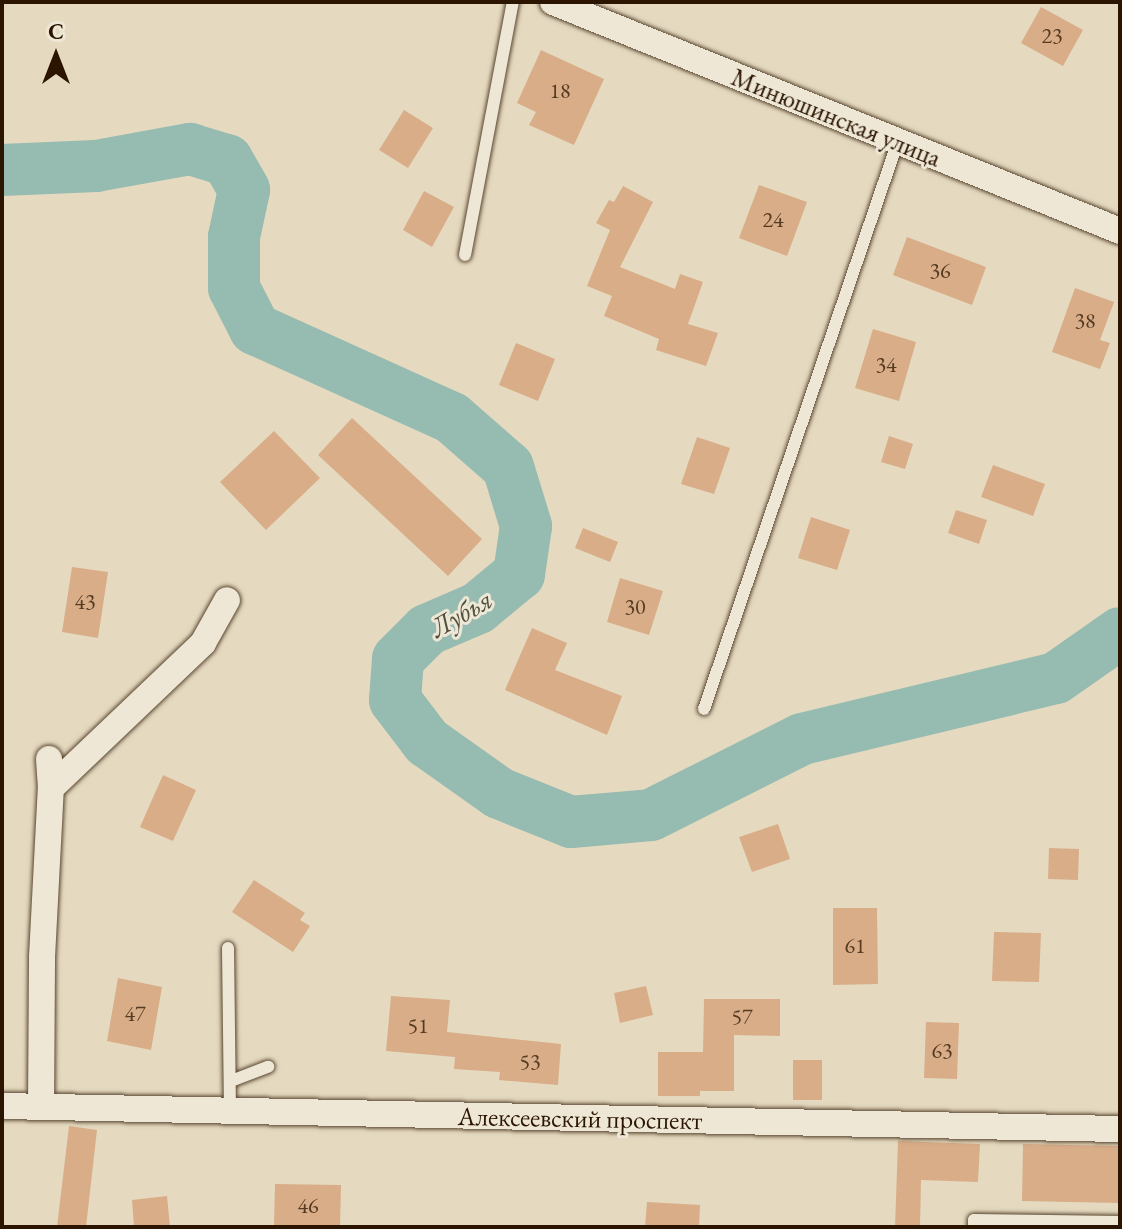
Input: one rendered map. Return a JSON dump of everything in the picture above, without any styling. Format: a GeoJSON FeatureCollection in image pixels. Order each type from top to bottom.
{"type":"FeatureCollection","features":[{"type":"Feature","properties":{"kind":"street","name":"Минюшинская улица"},"geometry":{"type":"LineString","coordinates":[[553,2],[897,144],[1120,231]]}},
{"type":"Feature","properties":{"kind":"street"},"geometry":{"type":"LineString","coordinates":[[51,788],[203,643],[227,600]]}},
{"type":"Feature","properties":{"kind":"street"},"geometry":{"type":"LineString","coordinates":[[41,1107],[42,957],[51,788],[49,759]]}},
{"type":"Feature","properties":{"kind":"street","name":"Алексеевский проспект"},"geometry":{"type":"LineString","coordinates":[[2,1106],[1120,1129]]}},
{"type":"Feature","properties":{"kind":"lane"},"geometry":{"type":"LineString","coordinates":[[465,255],[513,2]]}},
{"type":"Feature","properties":{"kind":"lane"},"geometry":{"type":"LineString","coordinates":[[704,709],[897,144]]}},
{"type":"Feature","properties":{"kind":"lane"},"geometry":{"type":"LineString","coordinates":[[228,948],[230,1111]]}},
{"type":"Feature","properties":{"kind":"lane"},"geometry":{"type":"LineString","coordinates":[[231,1081],[268,1067]]}},
{"type":"Feature","properties":{"kind":"lane"},"geometry":{"type":"LineString","coordinates":[[974,1227],[974,1220],[1120,1222]]}},
{"type":"Feature","properties":{"kind":"building"},"geometry":{"type":"Polygon","coordinates":[[[1041,7],[1083,30],[1063,66],[1021,43],[1041,7]]]}},
{"type":"Feature","properties":{"kind":"building"},"geometry":{"type":"Polygon","coordinates":[[[541,50],[604,79],[574,145],[529,125],[536,112],[517,103],[541,50]]]}},
{"type":"Feature","properties":{"kind":"building"},"geometry":{"type":"Polygon","coordinates":[[[404,110],[433,128],[408,168],[379,150],[404,110]]]}},
{"type":"Feature","properties":{"kind":"building"},"geometry":{"type":"Polygon","coordinates":[[[759,185],[807,202],[787,256],[739,238],[759,185]]]}},
{"type":"Feature","properties":{"kind":"building"},"geometry":{"type":"Polygon","coordinates":[[[623,186],[653,202],[620,267],[675,289],[680,274],[703,282],[688,324],[718,333],[706,366],[656,350],[659,339],[604,316],[612,296],[587,286],[610,230],[596,223],[609,200],[614,202],[623,186]]]}},
{"type":"Feature","properties":{"kind":"building"},"geometry":{"type":"Polygon","coordinates":[[[424,191],[454,207],[432,247],[403,230],[424,191]]]}},
{"type":"Feature","properties":{"kind":"building"},"geometry":{"type":"Polygon","coordinates":[[[907,237],[986,267],[972,305],[893,275],[907,237]]]}},
{"type":"Feature","properties":{"kind":"building"},"geometry":{"type":"Polygon","coordinates":[[[1075,288],[1114,302],[1100,340],[1110,343],[1100,369],[1052,352],[1075,288]]]}},
{"type":"Feature","properties":{"kind":"building"},"geometry":{"type":"Polygon","coordinates":[[[873,329],[916,342],[899,401],[855,388],[873,329]]]}},
{"type":"Feature","properties":{"kind":"building"},"geometry":{"type":"Polygon","coordinates":[[[516,343],[555,359],[538,401],[499,385],[516,343]]]}},
{"type":"Feature","properties":{"kind":"building"},"geometry":{"type":"Polygon","coordinates":[[[352,418],[482,539],[448,576],[318,455],[352,418]]]}},
{"type":"Feature","properties":{"kind":"building"},"geometry":{"type":"Polygon","coordinates":[[[274,431],[320,478],[266,530],[220,482],[274,431]]]}},
{"type":"Feature","properties":{"kind":"building"},"geometry":{"type":"Polygon","coordinates":[[[889,436],[913,444],[905,469],[881,462],[889,436]]]}},
{"type":"Feature","properties":{"kind":"building"},"geometry":{"type":"Polygon","coordinates":[[[697,437],[730,448],[714,494],[681,484],[697,437]]]}},
{"type":"Feature","properties":{"kind":"building"},"geometry":{"type":"Polygon","coordinates":[[[993,465],[1045,484],[1033,516],[981,497],[993,465]]]}},
{"type":"Feature","properties":{"kind":"building"},"geometry":{"type":"Polygon","coordinates":[[[956,510],[987,520],[979,544],[948,533],[956,510]]]}},
{"type":"Feature","properties":{"kind":"building"},"geometry":{"type":"Polygon","coordinates":[[[811,517],[850,530],[837,570],[798,558],[811,517]]]}},
{"type":"Feature","properties":{"kind":"building"},"geometry":{"type":"Polygon","coordinates":[[[583,528],[618,542],[610,562],[575,548],[583,528]]]}},
{"type":"Feature","properties":{"kind":"building"},"geometry":{"type":"Polygon","coordinates":[[[72,567],[108,572],[98,638],[62,632],[72,567]]]}},
{"type":"Feature","properties":{"kind":"building"},"geometry":{"type":"Polygon","coordinates":[[[620,578],[663,591],[649,635],[607,622],[620,578]]]}},
{"type":"Feature","properties":{"kind":"building"},"geometry":{"type":"Polygon","coordinates":[[[532,628],[567,643],[555,670],[622,696],[607,735],[505,690],[532,628]]]}},
{"type":"Feature","properties":{"kind":"building"},"geometry":{"type":"Polygon","coordinates":[[[163,775],[196,790],[173,841],[140,827],[163,775]]]}},
{"type":"Feature","properties":{"kind":"building"},"geometry":{"type":"Polygon","coordinates":[[[778,824],[790,859],[752,872],[739,837],[778,824]]]}},
{"type":"Feature","properties":{"kind":"building"},"geometry":{"type":"Polygon","coordinates":[[[1049,848],[1079,849],[1078,880],[1048,879],[1049,848]]]}},
{"type":"Feature","properties":{"kind":"building"},"geometry":{"type":"Polygon","coordinates":[[[254,880],[305,913],[300,920],[310,926],[293,952],[232,912],[254,880]]]}},
{"type":"Feature","properties":{"kind":"building"},"geometry":{"type":"Polygon","coordinates":[[[833,908],[877,908],[878,984],[833,985],[833,908]]]}},
{"type":"Feature","properties":{"kind":"building"},"geometry":{"type":"Polygon","coordinates":[[[994,932],[1041,933],[1039,982],[992,981],[994,932]]]}},
{"type":"Feature","properties":{"kind":"building"},"geometry":{"type":"Polygon","coordinates":[[[118,978],[162,987],[151,1050],[107,1041],[118,978]]]}},
{"type":"Feature","properties":{"kind":"building"},"geometry":{"type":"Polygon","coordinates":[[[646,986],[653,1015],[620,1023],[614,993],[646,986]]]}},
{"type":"Feature","properties":{"kind":"building"},"geometry":{"type":"Polygon","coordinates":[[[391,996],[450,1000],[447,1032],[561,1044],[558,1085],[499,1080],[500,1072],[454,1069],[455,1057],[386,1051],[391,996]]]}},
{"type":"Feature","properties":{"kind":"building"},"geometry":{"type":"Polygon","coordinates":[[[704,999],[780,999],[780,1036],[734,1035],[734,1091],[700,1091],[700,1096],[658,1096],[658,1052],[703,1052],[704,999]]]}},
{"type":"Feature","properties":{"kind":"building"},"geometry":{"type":"Polygon","coordinates":[[[926,1022],[959,1023],[957,1079],[924,1078],[926,1022]]]}},
{"type":"Feature","properties":{"kind":"building"},"geometry":{"type":"Polygon","coordinates":[[[793,1060],[822,1060],[822,1100],[793,1100],[793,1060]]]}},
{"type":"Feature","properties":{"kind":"building"},"geometry":{"type":"Polygon","coordinates":[[[69,1126],[97,1130],[86,1227],[57,1227],[69,1126]]]}},
{"type":"Feature","properties":{"kind":"building"},"geometry":{"type":"Polygon","coordinates":[[[898,1141],[980,1144],[978,1182],[921,1180],[920,1227],[895,1227],[898,1141]]]}},
{"type":"Feature","properties":{"kind":"building"},"geometry":{"type":"Polygon","coordinates":[[[1023,1144],[1120,1146],[1120,1203],[1022,1201],[1023,1144]]]}},
{"type":"Feature","properties":{"kind":"building"},"geometry":{"type":"Polygon","coordinates":[[[275,1184],[341,1185],[340,1227],[274,1227],[275,1184]]]}},
{"type":"Feature","properties":{"kind":"building"},"geometry":{"type":"Polygon","coordinates":[[[167,1196],[170,1227],[134,1227],[132,1200],[167,1196]]]}},
{"type":"Feature","properties":{"kind":"building"},"geometry":{"type":"Polygon","coordinates":[[[647,1202],[700,1205],[699,1227],[645,1227],[647,1202]]]}},
{"type":"Feature","properties":{"kind":"waterway","name":"Лубья"},"geometry":{"type":"LineString","coordinates":[[2,170],[96,166],[190,149],[227,160],[244,190],[234,237],[234,288],[255,329],[452,418],[508,467],[526,526],[519,574],[478,608],[427,630],[398,659],[395,700],[427,742],[499,793],[571,822],[651,815],[802,739],[1056,678],[1120,633]]}}]}
